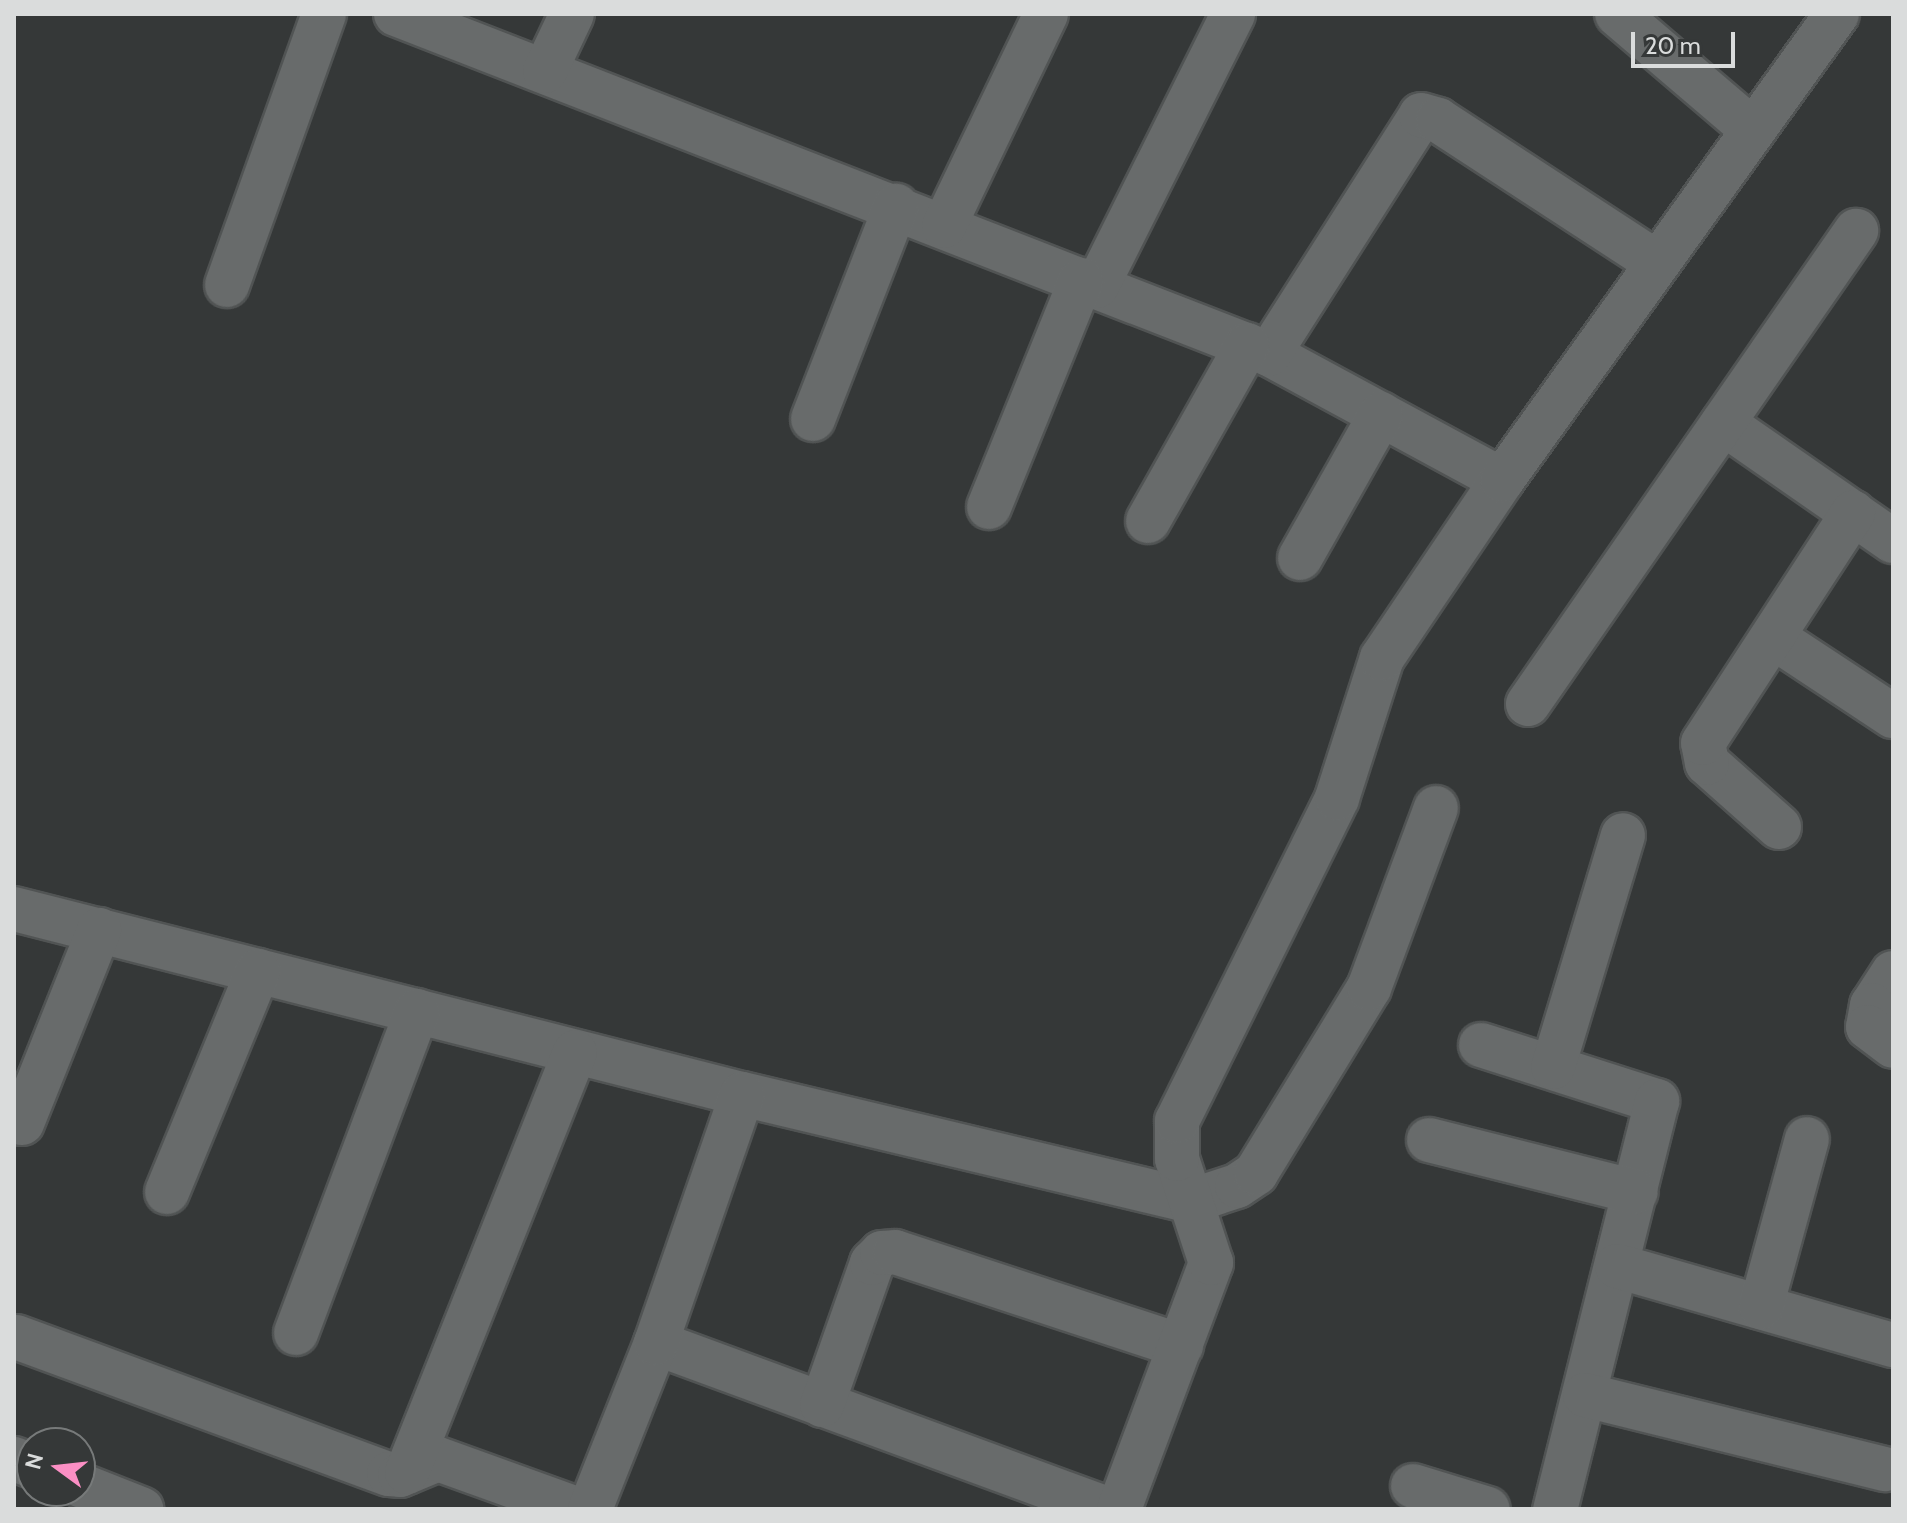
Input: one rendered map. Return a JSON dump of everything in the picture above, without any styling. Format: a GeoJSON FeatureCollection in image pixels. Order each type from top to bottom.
{"type":"FeatureCollection","features":[{"type":"Feature","properties":{"kind":"street"},"geometry":{"type":"LineString","coordinates":[[227,285],[324,14]]}},
{"type":"Feature","properties":{"kind":"street"},"geometry":{"type":"LineString","coordinates":[[396,14],[896,206],[1258,350],[1502,480]]}},
{"type":"Feature","properties":{"kind":"street"},"geometry":{"type":"LineString","coordinates":[[545,71],[572,14]]}},
{"type":"Feature","properties":{"kind":"street"},"geometry":{"type":"LineString","coordinates":[[944,226],[1046,14]]}},
{"type":"Feature","properties":{"kind":"street"},"geometry":{"type":"LineString","coordinates":[[989,507],[1089,283],[1233,14]]}},
{"type":"Feature","properties":{"kind":"street"},"geometry":{"type":"LineString","coordinates":[[1617,14],[1753,130]]}},
{"type":"Feature","properties":{"kind":"street"},"geometry":{"type":"LineString","coordinates":[[1119,1509],[1211,1263],[1177,1159],[1177,1121],[1337,798],[1382,658],[1502,480],[1837,14]]}},
{"type":"Feature","properties":{"kind":"street"},"geometry":{"type":"LineString","coordinates":[[1148,521],[1258,350],[1421,115],[1438,120],[1657,263]]}},
{"type":"Feature","properties":{"kind":"street"},"geometry":{"type":"LineString","coordinates":[[813,419],[896,206]]}},
{"type":"Feature","properties":{"kind":"street"},"geometry":{"type":"LineString","coordinates":[[1528,704],[1856,231]]}},
{"type":"Feature","properties":{"kind":"street"},"geometry":{"type":"LineString","coordinates":[[1300,558],[1381,414]]}},
{"type":"Feature","properties":{"kind":"street"},"geometry":{"type":"LineString","coordinates":[[1723,423],[1893,541]]}},
{"type":"Feature","properties":{"kind":"street"},"geometry":{"type":"LineString","coordinates":[[1779,827],[1701,756],[1703,743],[1853,513]]}},
{"type":"Feature","properties":{"kind":"street"},"geometry":{"type":"LineString","coordinates":[[1773,637],[1893,716]]}},
{"type":"Feature","properties":{"kind":"street"},"geometry":{"type":"LineString","coordinates":[[14,909],[742,1094],[1191,1201],[1237,1186],[1256,1173],[1369,988],[1436,808]]}},
{"type":"Feature","properties":{"kind":"street"},"geometry":{"type":"LineString","coordinates":[[1553,1067],[1623,835]]}},
{"type":"Feature","properties":{"kind":"street"},"geometry":{"type":"LineString","coordinates":[[22,1123],[99,930]]}},
{"type":"Feature","properties":{"kind":"street"},"geometry":{"type":"LineString","coordinates":[[167,1192],[258,971]]}},
{"type":"Feature","properties":{"kind":"street"},"geometry":{"type":"LineString","coordinates":[[1893,973],[1872,1005],[1868,1027],[1893,1046]]}},
{"type":"Feature","properties":{"kind":"street"},"geometry":{"type":"LineString","coordinates":[[296,1333],[417,1011]]}},
{"type":"Feature","properties":{"kind":"street"},"geometry":{"type":"LineString","coordinates":[[1481,1045],[1657,1101],[1555,1509]]}},
{"type":"Feature","properties":{"kind":"street"},"geometry":{"type":"LineString","coordinates":[[407,1472],[575,1052]]}},
{"type":"Feature","properties":{"kind":"street"},"geometry":{"type":"LineString","coordinates":[[590,1509],[656,1343],[742,1094]]}},
{"type":"Feature","properties":{"kind":"street"},"geometry":{"type":"LineString","coordinates":[[1761,1307],[1807,1139]]}},
{"type":"Feature","properties":{"kind":"street"},"geometry":{"type":"LineString","coordinates":[[1429,1140],[1636,1192]]}},
{"type":"Feature","properties":{"kind":"street"},"geometry":{"type":"LineString","coordinates":[[822,1405],[872,1263],[882,1253],[895,1252],[1181,1346]]}},
{"type":"Feature","properties":{"kind":"street"},"geometry":{"type":"LineString","coordinates":[[1617,1266],[1893,1345]]}},
{"type":"Feature","properties":{"kind":"street"},"geometry":{"type":"LineString","coordinates":[[16,1337],[389,1474],[407,1472],[438,1459],[577,1509]]}},
{"type":"Feature","properties":{"kind":"street"},"geometry":{"type":"LineString","coordinates":[[656,1343],[1106,1509]]}},
{"type":"Feature","properties":{"kind":"street"},"geometry":{"type":"LineString","coordinates":[[1585,1395],[1885,1469]]}},
{"type":"Feature","properties":{"kind":"street"},"geometry":{"type":"LineString","coordinates":[[1413,1486],[1488,1509]]}},
{"type":"Feature","properties":{"kind":"street"},"geometry":{"type":"LineString","coordinates":[[96,1491],[141,1509]]}}]}
